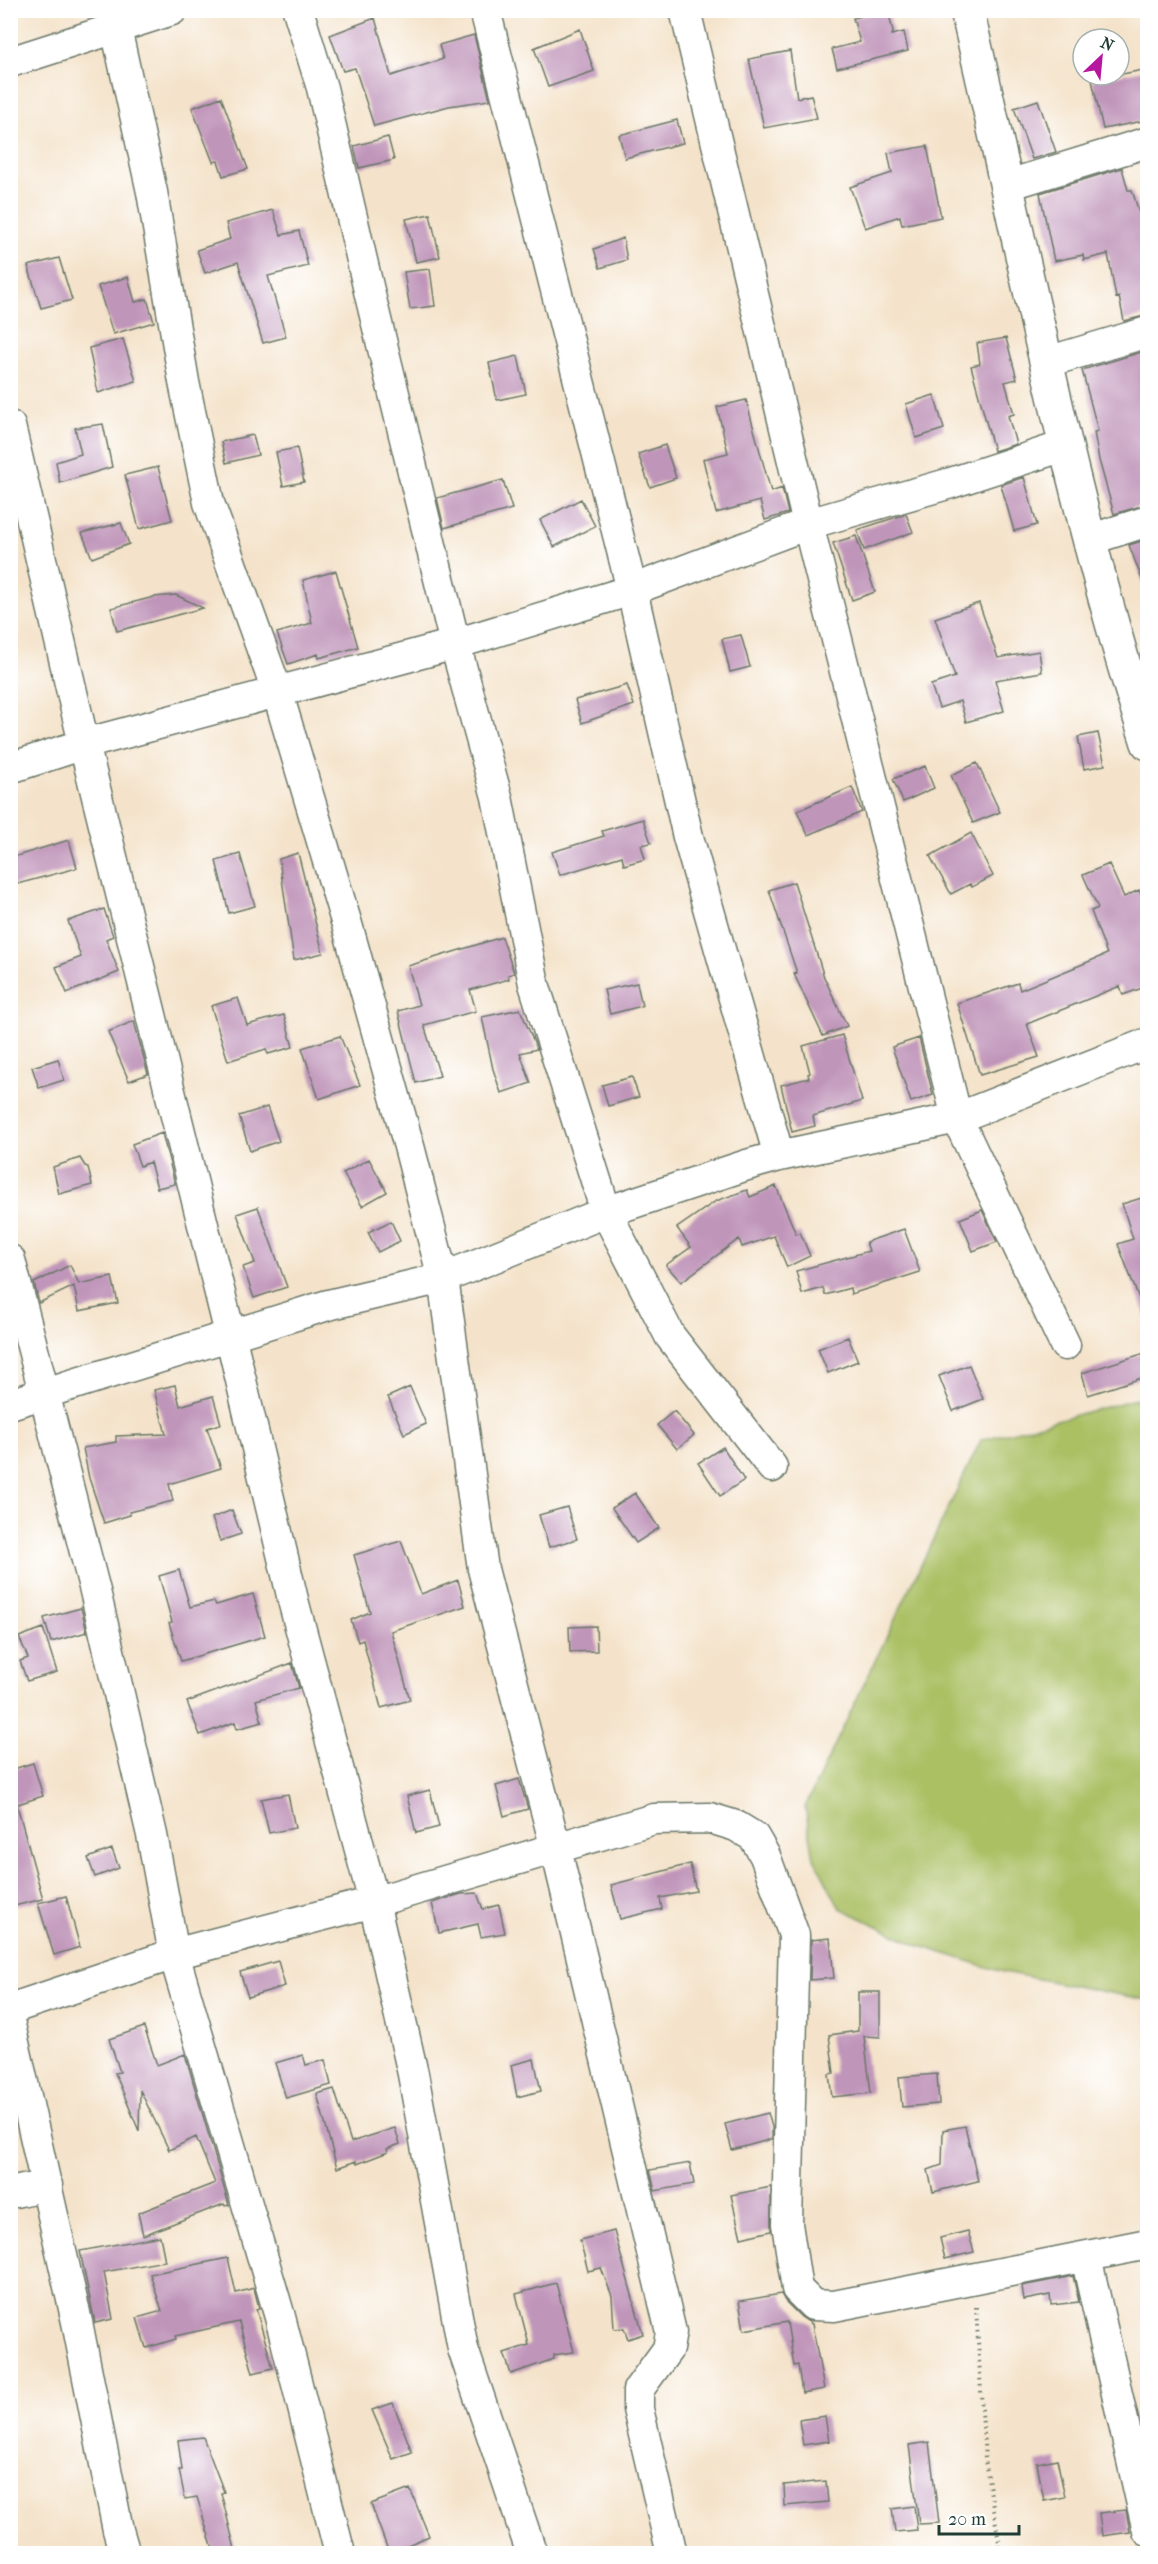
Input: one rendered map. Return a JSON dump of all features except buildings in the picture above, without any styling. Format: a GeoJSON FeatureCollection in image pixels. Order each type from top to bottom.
{"type":"FeatureCollection","features":[{"type":"Feature","properties":{"kind":"street"},"geometry":{"type":"LineString","coordinates":[[10,62],[115,19],[172,10]]}},
{"type":"Feature","properties":{"kind":"street"},"geometry":{"type":"LineString","coordinates":[[298,10],[322,88],[454,644],[497,797],[534,984],[606,1212],[670,1336],[772,1467]]}},
{"type":"Feature","properties":{"kind":"street"},"geometry":{"type":"LineString","coordinates":[[485,10],[632,590],[688,837],[779,1156]]}},
{"type":"Feature","properties":{"kind":"street"},"geometry":{"type":"LineString","coordinates":[[684,10],[808,524],[957,1118],[1065,1345]]}},
{"type":"Feature","properties":{"kind":"street"},"geometry":{"type":"LineString","coordinates":[[966,10],[1089,540],[1118,651],[1148,743]]}},
{"type":"Feature","properties":{"kind":"street"},"geometry":{"type":"LineString","coordinates":[[115,19],[152,192],[184,382],[209,503],[277,692],[354,950],[443,1278],[483,1569],[556,1849],[671,2332],[668,2349],[638,2390],[638,2409],[672,2553]]}},
{"type":"Feature","properties":{"kind":"street"},"geometry":{"type":"LineString","coordinates":[[1008,185],[1148,142]]}},
{"type":"Feature","properties":{"kind":"street"},"geometry":{"type":"LineString","coordinates":[[1047,362],[1148,332]]}},
{"type":"Feature","properties":{"kind":"street"},"geometry":{"type":"LineString","coordinates":[[10,426],[84,744],[230,1334],[294,1604],[374,1902],[413,2074],[463,2349],[532,2553]]}},
{"type":"Feature","properties":{"kind":"street"},"geometry":{"type":"LineString","coordinates":[[10,768],[84,744],[454,644],[632,590],[808,524],[951,483],[1067,445]]}},
{"type":"Feature","properties":{"kind":"street"},"geometry":{"type":"LineString","coordinates":[[1089,540],[1148,521]]}},
{"type":"Feature","properties":{"kind":"street"},"geometry":{"type":"LineString","coordinates":[[10,1404],[328,1305],[443,1278],[606,1212],[779,1156],[957,1118],[1148,1043]]}},
{"type":"Feature","properties":{"kind":"street"},"geometry":{"type":"LineString","coordinates":[[10,1260],[95,1591],[152,1835],[174,1954],[280,2317],[340,2553]]}},
{"type":"Feature","properties":{"kind":"street"},"geometry":{"type":"LineString","coordinates":[[10,2009],[174,1954],[374,1902],[654,1819],[710,1818],[736,1826],[754,1837],[765,1856],[794,1935],[787,2224],[796,2289],[813,2305],[834,2306],[1148,2244]]}},
{"type":"Feature","properties":{"kind":"street"},"geometry":{"type":"LineString","coordinates":[[10,2025],[47,2185],[118,2530],[125,2553]]}},
{"type":"Feature","properties":{"kind":"street"},"geometry":{"type":"LineString","coordinates":[[10,2193],[47,2185]]}},
{"type":"Feature","properties":{"kind":"street"},"geometry":{"type":"LineString","coordinates":[[1086,2257],[1148,2531]]}},
{"type":"Feature","properties":{"kind":"path"},"geometry":{"type":"LineString","coordinates":[[974,2279],[985,2460],[1001,2553]]}},
{"type":"Feature","properties":{"kind":"green space"},"geometry":{"type":"Polygon","coordinates":[[[1148,1396],[1147,2000],[1003,1972],[917,1945],[840,1908],[814,1858],[805,1807],[981,1440],[1148,1396]]]}}]}
